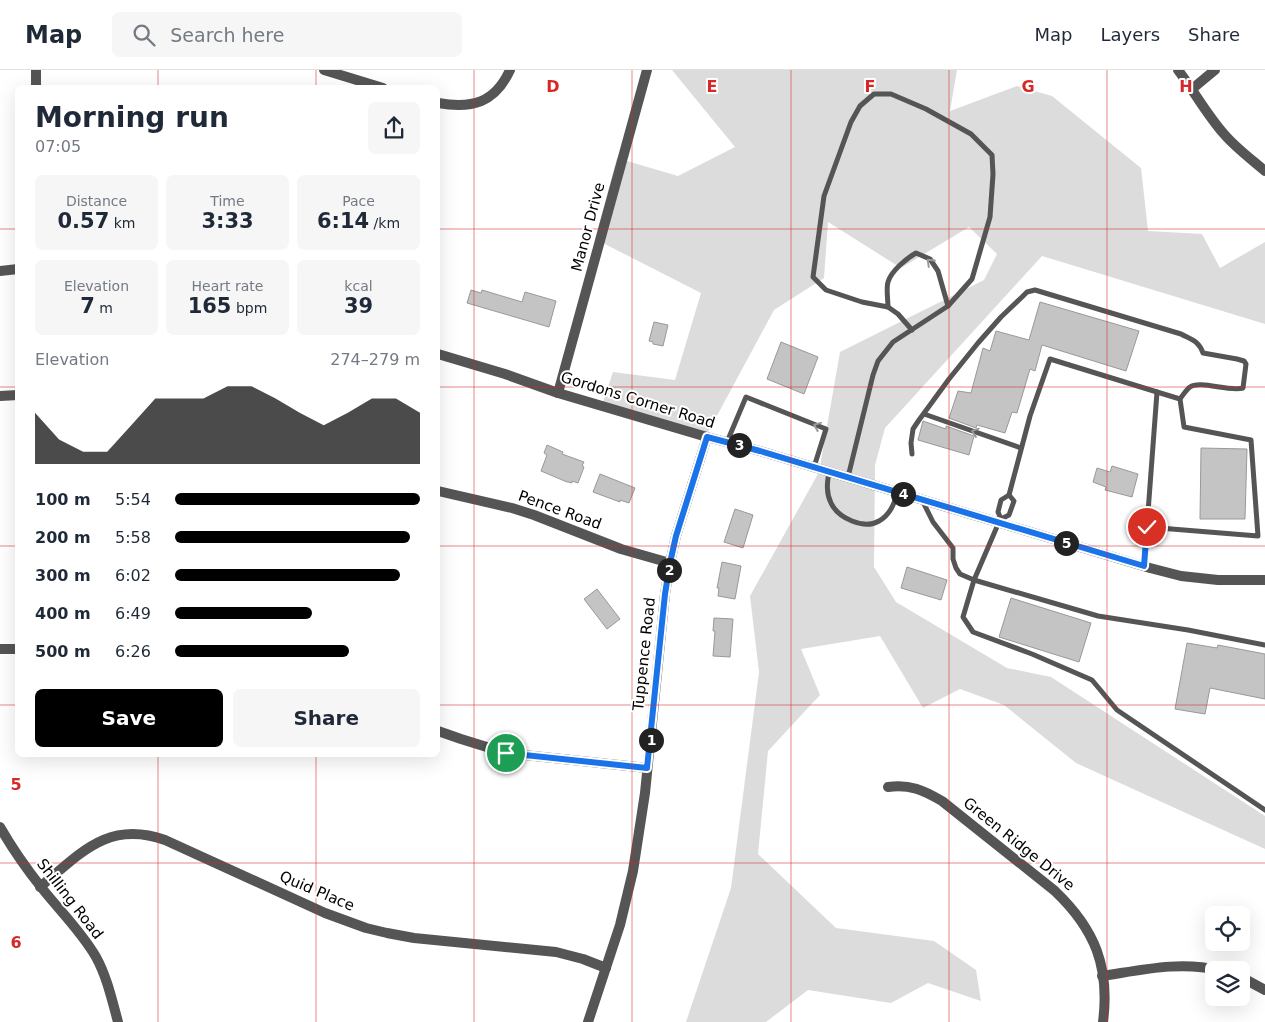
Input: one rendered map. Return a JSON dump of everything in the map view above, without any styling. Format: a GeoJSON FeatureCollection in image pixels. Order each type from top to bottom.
{"type":"FeatureCollection","features":[{"type":"Feature","properties":{"kind":"street"},"geometry":{"type":"LineString","coordinates":[[36,70],[36,85]]}},
{"type":"Feature","properties":{"kind":"street"},"geometry":{"type":"LineString","coordinates":[[324,70],[373,85]]}},
{"type":"Feature","properties":{"kind":"street"},"geometry":{"type":"LineString","coordinates":[[440,103],[462,106],[485,100],[500,88],[510,70]]}},
{"type":"Feature","properties":{"kind":"street","name":"Manor Drive"},"geometry":{"type":"LineString","coordinates":[[558,393],[647,70]]}},
{"type":"Feature","properties":{"kind":"street"},"geometry":{"type":"LineString","coordinates":[[1178,70],[1224,135],[1265,171]]}},
{"type":"Feature","properties":{"kind":"street"},"geometry":{"type":"LineString","coordinates":[[1192,89],[1215,70]]}},
{"type":"Feature","properties":{"kind":"street"},"geometry":{"type":"LineString","coordinates":[[0,271],[15,269]]}},
{"type":"Feature","properties":{"kind":"street","name":"Gordons Corner Road"},"geometry":{"type":"LineString","coordinates":[[440,355],[505,374],[558,393],[1000,521],[1144,566],[1181,576],[1218,580],[1265,580]]}},
{"type":"Feature","properties":{"kind":"street"},"geometry":{"type":"LineString","coordinates":[[0,396],[15,395]]}},
{"type":"Feature","properties":{"kind":"street","name":"Tuppence Road"},"geometry":{"type":"LineString","coordinates":[[588,1022],[620,924],[633,871],[645,793],[665,594],[670,563],[676,536],[707,437]]}},
{"type":"Feature","properties":{"kind":"street","name":"Pence Road"},"geometry":{"type":"LineString","coordinates":[[440,491],[527,512],[621,549],[670,563]]}},
{"type":"Feature","properties":{"kind":"street"},"geometry":{"type":"LineString","coordinates":[[0,649],[15,648]]}},
{"type":"Feature","properties":{"kind":"street"},"geometry":{"type":"LineString","coordinates":[[440,732],[460,740],[506,753],[647,768]]}},
{"type":"Feature","properties":{"kind":"street","name":"Green Ridge Drive"},"geometry":{"type":"LineString","coordinates":[[888,787],[902,785],[929,794],[942,801],[1055,891],[1071,906],[1083,922],[1098,951],[1106,1000],[1103,1022]]}},
{"type":"Feature","properties":{"kind":"street","name":"Shilling Road"},"geometry":{"type":"LineString","coordinates":[[0,827],[40,887],[84,939],[96,958],[106,980],[118,1022]]}},
{"type":"Feature","properties":{"kind":"street","name":"Quid Place"},"geometry":{"type":"LineString","coordinates":[[40,887],[84,850],[100,841],[111,836],[123,834],[145,834],[165,840],[325,913],[366,928],[414,938],[556,952],[583,959],[606,968]]}},
{"type":"Feature","properties":{"kind":"street"},"geometry":{"type":"LineString","coordinates":[[1102,976],[1159,967],[1205,967]]}},
{"type":"Feature","properties":{"kind":"street"},"geometry":{"type":"LineString","coordinates":[[1250,982],[1265,990]]}},
{"type":"Feature","properties":{"kind":"lane"},"geometry":{"type":"LineString","coordinates":[[848,477],[878,361],[893,342],[912,330],[948,306],[972,279],[990,218],[993,174],[992,155],[971,134],[926,110],[890,94],[874,94],[860,106],[850,122],[824,196],[813,277],[826,290],[862,302],[888,307],[898,314],[912,330]]}},
{"type":"Feature","properties":{"kind":"lane"},"geometry":{"type":"LineString","coordinates":[[888,307],[888,282],[906,258],[916,252],[930,259],[938,271],[948,306]]}},
{"type":"Feature","properties":{"kind":"lane"},"geometry":{"type":"LineString","coordinates":[[912,454],[913,429],[978,343],[1027,292],[1035,290],[1181,334],[1197,342],[1203,353],[1244,360],[1246,364],[1243,388],[1232,389],[1193,385],[1189,387],[1180,399],[1184,427],[1251,440],[1258,536],[1147,527]]}},
{"type":"Feature","properties":{"kind":"lane"},"geometry":{"type":"LineString","coordinates":[[1000,521],[998,512],[1001,500],[1009,495],[1020,448],[1050,359],[1180,399]]}},
{"type":"Feature","properties":{"kind":"lane"},"geometry":{"type":"LineString","coordinates":[[1144,566],[1157,392]]}},
{"type":"Feature","properties":{"kind":"lane"},"geometry":{"type":"LineString","coordinates":[[727,442],[746,397],[826,429],[814,467]]}},
{"type":"Feature","properties":{"kind":"lane"},"geometry":{"type":"LineString","coordinates":[[924,414],[1020,448]]}},
{"type":"Feature","properties":{"kind":"lane"},"geometry":{"type":"LineString","coordinates":[[829,472],[827,490],[832,505],[841,514],[863,524],[873,524],[886,516],[898,492]]}},
{"type":"Feature","properties":{"kind":"lane"},"geometry":{"type":"LineString","coordinates":[[1009,495],[1014,501],[1009,515],[1000,521],[974,580],[963,617],[973,632],[1032,654],[1092,680],[1117,710],[1265,810]]}},
{"type":"Feature","properties":{"kind":"lane"},"geometry":{"type":"LineString","coordinates":[[922,499],[933,522],[953,548],[956,568],[960,574],[974,580],[1098,616],[1188,630],[1265,645]]}},
{"type":"Feature","properties":{"kind":"shaded area"},"geometry":{"type":"Polygon","coordinates":[[[672,70],[957,70],[950,111],[1017,86],[1052,96],[1141,168],[1148,231],[1202,234],[1220,268],[1265,242],[1265,324],[1042,256],[885,428],[875,465],[874,567],[896,602],[1007,668],[1051,677],[1265,816],[1265,849],[1076,763],[1004,705],[960,689],[923,708],[880,636],[801,649],[820,695],[768,751],[758,854],[836,928],[934,941],[976,970],[981,1001],[928,983],[891,1003],[808,990],[766,1022],[686,1022],[731,888],[759,672],[750,596],[819,472],[840,352],[984,280],[997,254],[969,227],[901,268],[828,222],[824,278],[774,310],[705,438],[601,408],[613,372],[675,380],[701,293],[595,239],[617,158],[678,176],[735,147],[672,70]]]}},
{"type":"Feature","properties":{"kind":"building"},"geometry":{"type":"Polygon","coordinates":[[[471,290],[481,293],[482,290],[522,302],[525,292],[556,301],[549,327],[467,303],[471,290]]]}},
{"type":"Feature","properties":{"kind":"building"},"geometry":{"type":"Polygon","coordinates":[[[1040,302],[1139,331],[1126,371],[1042,345],[1035,371],[1030,369],[1017,413],[1012,412],[1005,433],[977,425],[976,428],[949,418],[958,391],[971,393],[983,348],[990,351],[996,331],[1029,340],[1040,302]]]}},
{"type":"Feature","properties":{"kind":"building"},"geometry":{"type":"Polygon","coordinates":[[[654,322],[668,325],[663,346],[649,341],[654,322]]]}},
{"type":"Feature","properties":{"kind":"building"},"geometry":{"type":"Polygon","coordinates":[[[781,342],[818,357],[804,394],[767,379],[781,342]]]}},
{"type":"Feature","properties":{"kind":"building"},"geometry":{"type":"Polygon","coordinates":[[[923,421],[946,429],[946,426],[974,436],[969,455],[918,440],[923,421]]]}},
{"type":"Feature","properties":{"kind":"building"},"geometry":{"type":"Polygon","coordinates":[[[547,445],[563,452],[562,454],[584,462],[578,483],[567,482],[541,471],[547,455],[544,453],[547,445]]]}},
{"type":"Feature","properties":{"kind":"building"},"geometry":{"type":"Polygon","coordinates":[[[1201,448],[1247,449],[1245,519],[1200,519],[1201,448]]]}},
{"type":"Feature","properties":{"kind":"building"},"geometry":{"type":"Polygon","coordinates":[[[1112,466],[1138,474],[1132,497],[1105,490],[1106,487],[1093,482],[1097,468],[1110,472],[1112,466]]]}},
{"type":"Feature","properties":{"kind":"building"},"geometry":{"type":"Polygon","coordinates":[[[600,474],[635,488],[629,503],[620,500],[620,502],[593,492],[600,474]]]}},
{"type":"Feature","properties":{"kind":"building"},"geometry":{"type":"Polygon","coordinates":[[[735,509],[753,515],[743,548],[724,542],[735,509]]]}},
{"type":"Feature","properties":{"kind":"building"},"geometry":{"type":"Polygon","coordinates":[[[722,562],[741,566],[735,599],[718,596],[719,588],[717,588],[722,562]]]}},
{"type":"Feature","properties":{"kind":"building"},"geometry":{"type":"Polygon","coordinates":[[[907,567],[947,580],[941,600],[901,588],[907,567]]]}},
{"type":"Feature","properties":{"kind":"building"},"geometry":{"type":"Polygon","coordinates":[[[597,589],[620,619],[607,629],[584,599],[597,589]]]}},
{"type":"Feature","properties":{"kind":"building"},"geometry":{"type":"Polygon","coordinates":[[[1011,598],[1091,623],[1079,662],[999,637],[1011,598]]]}},
{"type":"Feature","properties":{"kind":"building"},"geometry":{"type":"Polygon","coordinates":[[[714,618],[733,619],[730,657],[713,656],[714,618]]]}},
{"type":"Feature","properties":{"kind":"building"},"geometry":{"type":"Polygon","coordinates":[[[1187,643],[1217,648],[1218,645],[1265,654],[1265,699],[1210,688],[1205,714],[1175,709],[1187,643]]]}},
{"type":"Feature","properties":{"kind":"route"},"geometry":{"type":"LineString","coordinates":[[506,753],[647,768],[665,594],[670,563],[676,536],[707,437],[760,451],[1144,566],[1147,527]]}}]}
